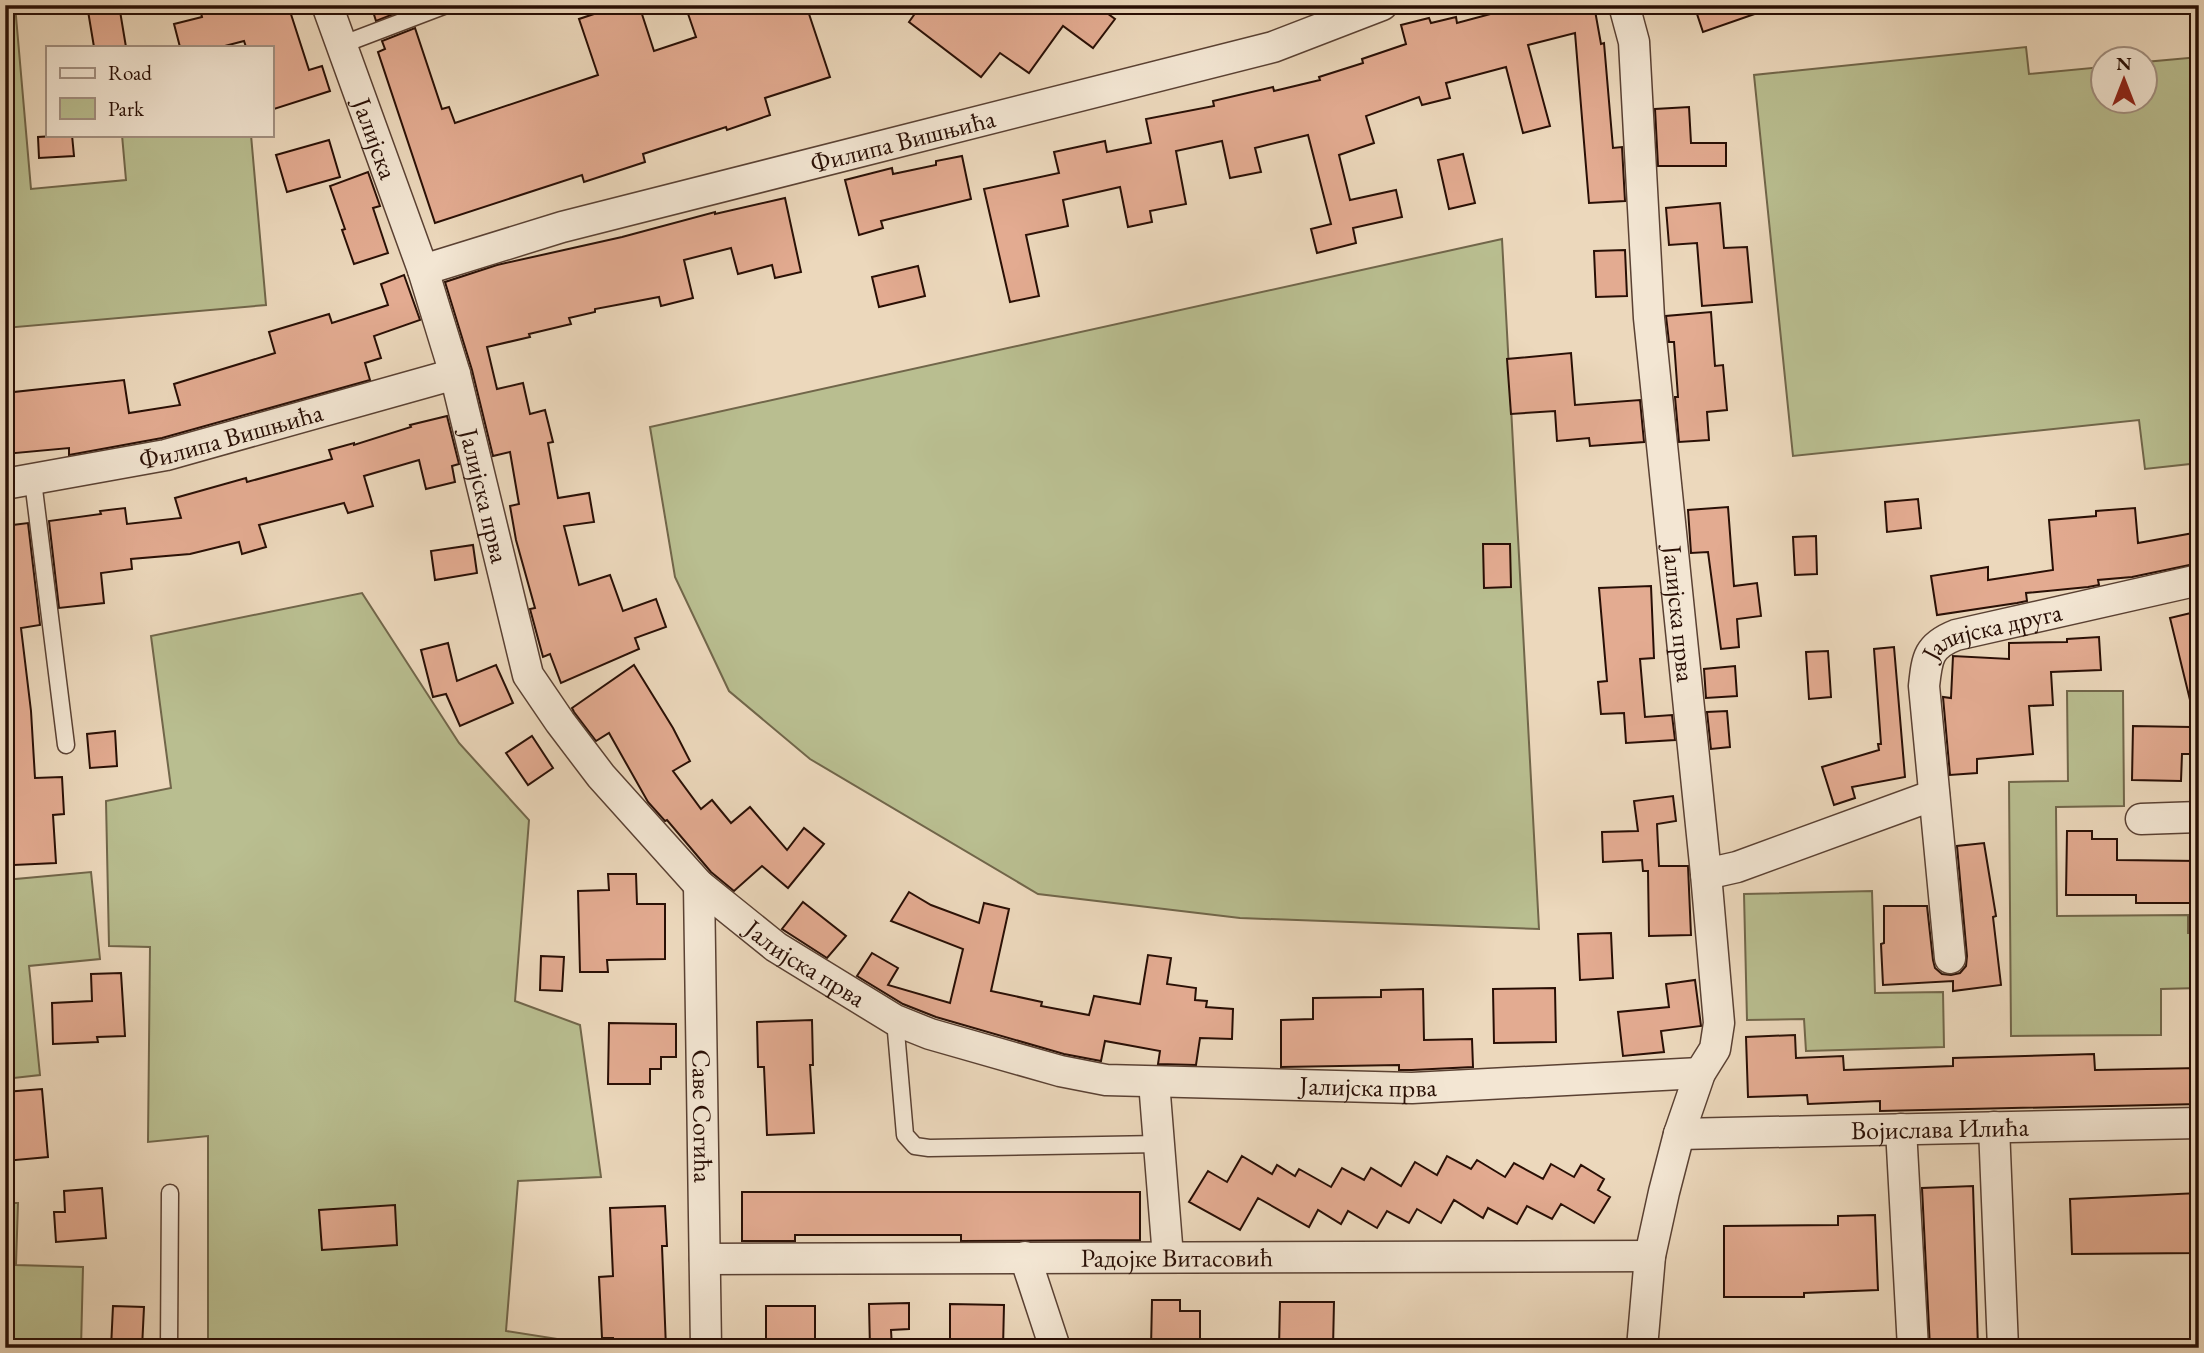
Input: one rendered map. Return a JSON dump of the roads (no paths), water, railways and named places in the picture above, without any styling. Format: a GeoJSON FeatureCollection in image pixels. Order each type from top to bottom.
{"type":"FeatureCollection","features":[{"type":"Feature","properties":{"kind":"street","name":"Јалијска"},"geometry":{"type":"LineString","coordinates":[[327,5],[423,270]]}},
{"type":"Feature","properties":{"kind":"street","name":"Филипа Вишњића"},"geometry":{"type":"LineString","coordinates":[[423,270],[562,227],[1273,47],[1382,5]]}},
{"type":"Feature","properties":{"kind":"street","name":"Јалијска прва"},"geometry":{"type":"LineString","coordinates":[[423,270],[455,374],[528,675],[559,722],[601,776],[699,885],[776,947],[895,1020],[930,1034],[1060,1071],[1106,1080],[1412,1088],[1700,1073],[1715,1049],[1719,1023],[1649,318],[1634,42],[1624,5]]}},
{"type":"Feature","properties":{"kind":"street","name":"Филипа Вишњића"},"geometry":{"type":"LineString","coordinates":[[19,482],[166,455],[455,374]]}},
{"type":"Feature","properties":{"kind":"street","name":"Јалијска друга"},"geometry":{"type":"LineString","coordinates":[[1950,958],[1924,686],[1929,654],[1939,643],[1956,635],[2199,580]]}},
{"type":"Feature","properties":{"kind":"street"},"geometry":{"type":"LineString","coordinates":[[1706,874],[1737,867],[1934,795]]}},
{"type":"Feature","properties":{"kind":"street"},"geometry":{"type":"LineString","coordinates":[[2141,819],[2199,817]]}},
{"type":"Feature","properties":{"kind":"street","name":"Саве Согића"},"geometry":{"type":"LineString","coordinates":[[699,885],[706,1348]]}},
{"type":"Feature","properties":{"kind":"street"},"geometry":{"type":"LineString","coordinates":[[1642,1348],[1650,1256],[1679,1134],[1700,1073]]}},
{"type":"Feature","properties":{"kind":"street"},"geometry":{"type":"LineString","coordinates":[[1154,1082],[1168,1257]]}},
{"type":"Feature","properties":{"kind":"street","name":"Војислава Илића"},"geometry":{"type":"LineString","coordinates":[[1679,1134],[2199,1123]]}},
{"type":"Feature","properties":{"kind":"street"},"geometry":{"type":"LineString","coordinates":[[1994,1127],[2003,1348]]}},
{"type":"Feature","properties":{"kind":"street"},"geometry":{"type":"LineString","coordinates":[[1901,1129],[1913,1348]]}},
{"type":"Feature","properties":{"kind":"street","name":"Радојке Витасовић"},"geometry":{"type":"LineString","coordinates":[[705,1259],[1650,1256]]}},
{"type":"Feature","properties":{"kind":"street"},"geometry":{"type":"LineString","coordinates":[[1026,1257],[1055,1348]]}},
{"type":"Feature","properties":{"kind":"lane"},"geometry":{"type":"LineString","coordinates":[[341,45],[446,5]]}},
{"type":"Feature","properties":{"kind":"lane"},"geometry":{"type":"LineString","coordinates":[[19,482],[66,745]]}},
{"type":"Feature","properties":{"kind":"lane"},"geometry":{"type":"LineString","coordinates":[[895,1020],[905,1135],[915,1146],[929,1148],[1159,1144]]}},
{"type":"Feature","properties":{"kind":"lane"},"geometry":{"type":"LineString","coordinates":[[169,1348],[170,1193]]}}]}
